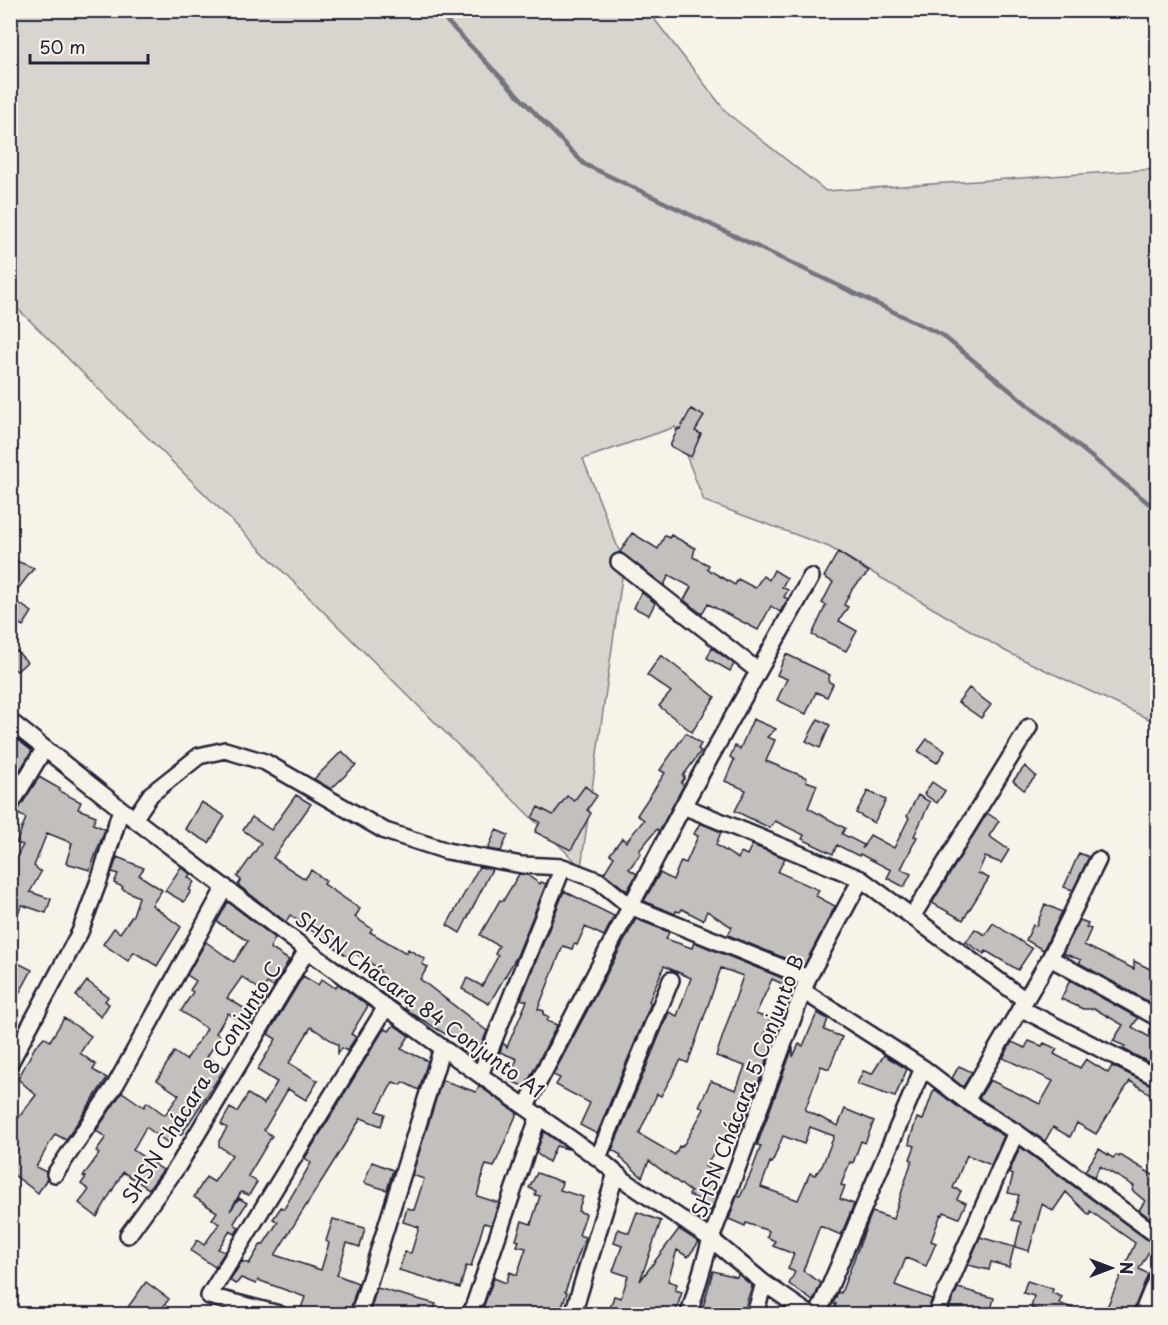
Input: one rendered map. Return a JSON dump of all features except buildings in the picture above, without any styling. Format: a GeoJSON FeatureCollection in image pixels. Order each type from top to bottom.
{"type":"FeatureCollection","features":[{"type":"Feature","properties":{"kind":"street"},"geometry":{"type":"LineString","coordinates":[[619,561],[758,671]]}},
{"type":"Feature","properties":{"kind":"street"},"geometry":{"type":"LineString","coordinates":[[471,1314],[532,1110],[630,906],[810,577]]}},
{"type":"Feature","properties":{"kind":"street","name":"SHSN Chácara 84 Conjunto A1"},"geometry":{"type":"LineString","coordinates":[[10,721],[134,819],[308,950],[711,1239],[764,1283],[809,1314]]}},
{"type":"Feature","properties":{"kind":"street"},"geometry":{"type":"LineString","coordinates":[[912,917],[1029,727]]}},
{"type":"Feature","properties":{"kind":"street"},"geometry":{"type":"LineString","coordinates":[[10,806],[44,749]]}},
{"type":"Feature","properties":{"kind":"street"},"geometry":{"type":"LineString","coordinates":[[134,819],[151,794],[199,756],[225,750],[265,762],[385,831],[447,851],[522,865],[563,867],[599,881],[630,906],[805,984],[966,1101],[1016,1132],[1158,1236]]}},
{"type":"Feature","properties":{"kind":"street"},"geometry":{"type":"LineString","coordinates":[[683,806],[861,879],[1022,1004],[1158,1078]]}},
{"type":"Feature","properties":{"kind":"street"},"geometry":{"type":"LineString","coordinates":[[10,1063],[80,932],[101,875],[121,808]]}},
{"type":"Feature","properties":{"kind":"street"},"geometry":{"type":"LineString","coordinates":[[966,1101],[1050,958],[1098,860]]}},
{"type":"Feature","properties":{"kind":"street"},"geometry":{"type":"LineString","coordinates":[[480,1075],[563,867]]}},
{"type":"Feature","properties":{"kind":"street","name":"SHSN Chácara 5 Conjunto B"},"geometry":{"type":"LineString","coordinates":[[689,1314],[711,1239],[805,984],[861,879]]}},
{"type":"Feature","properties":{"kind":"street"},"geometry":{"type":"LineString","coordinates":[[55,1174],[116,1084],[225,887]]}},
{"type":"Feature","properties":{"kind":"street","name":"SHSN Chácara 8 Conjunto C"},"geometry":{"type":"LineString","coordinates":[[128,1235],[178,1166],[308,950]]}},
{"type":"Feature","properties":{"kind":"street"},"geometry":{"type":"LineString","coordinates":[[1050,958],[1158,1018]]}},
{"type":"Feature","properties":{"kind":"street"},"geometry":{"type":"LineString","coordinates":[[598,1158],[671,980]]}},
{"type":"Feature","properties":{"kind":"street"},"geometry":{"type":"LineString","coordinates":[[279,1314],[209,1296],[386,1007]]}},
{"type":"Feature","properties":{"kind":"street"},"geometry":{"type":"LineString","coordinates":[[359,1314],[442,1048]]}},
{"type":"Feature","properties":{"kind":"street"},"geometry":{"type":"LineString","coordinates":[[818,1314],[923,1068]]}},
{"type":"Feature","properties":{"kind":"street"},"geometry":{"type":"LineString","coordinates":[[936,1314],[1016,1132]]}},
{"type":"Feature","properties":{"kind":"street"},"geometry":{"type":"LineString","coordinates":[[573,1314],[616,1173]]}},
{"type":"Feature","properties":{"kind":"street"},"geometry":{"type":"LineString","coordinates":[[1142,1314],[1158,1275]]}},
{"type":"Feature","properties":{"kind":"street"},"geometry":{"type":"LineString","coordinates":[[754,1314],[764,1283]]}},
{"type":"Feature","properties":{"kind":"shaded area"},"geometry":{"type":"Polygon","coordinates":[[[10,11],[648,11],[727,113],[826,191],[1157,169],[1157,723],[1007,652],[829,547],[704,501],[675,427],[583,459],[624,563],[581,867],[11,302],[10,11]]]}},
{"type":"Feature","properties":{"kind":"waterway"},"geometry":{"type":"LineString","coordinates":[[436,10],[584,164],[942,335],[1158,511]]}}]}
